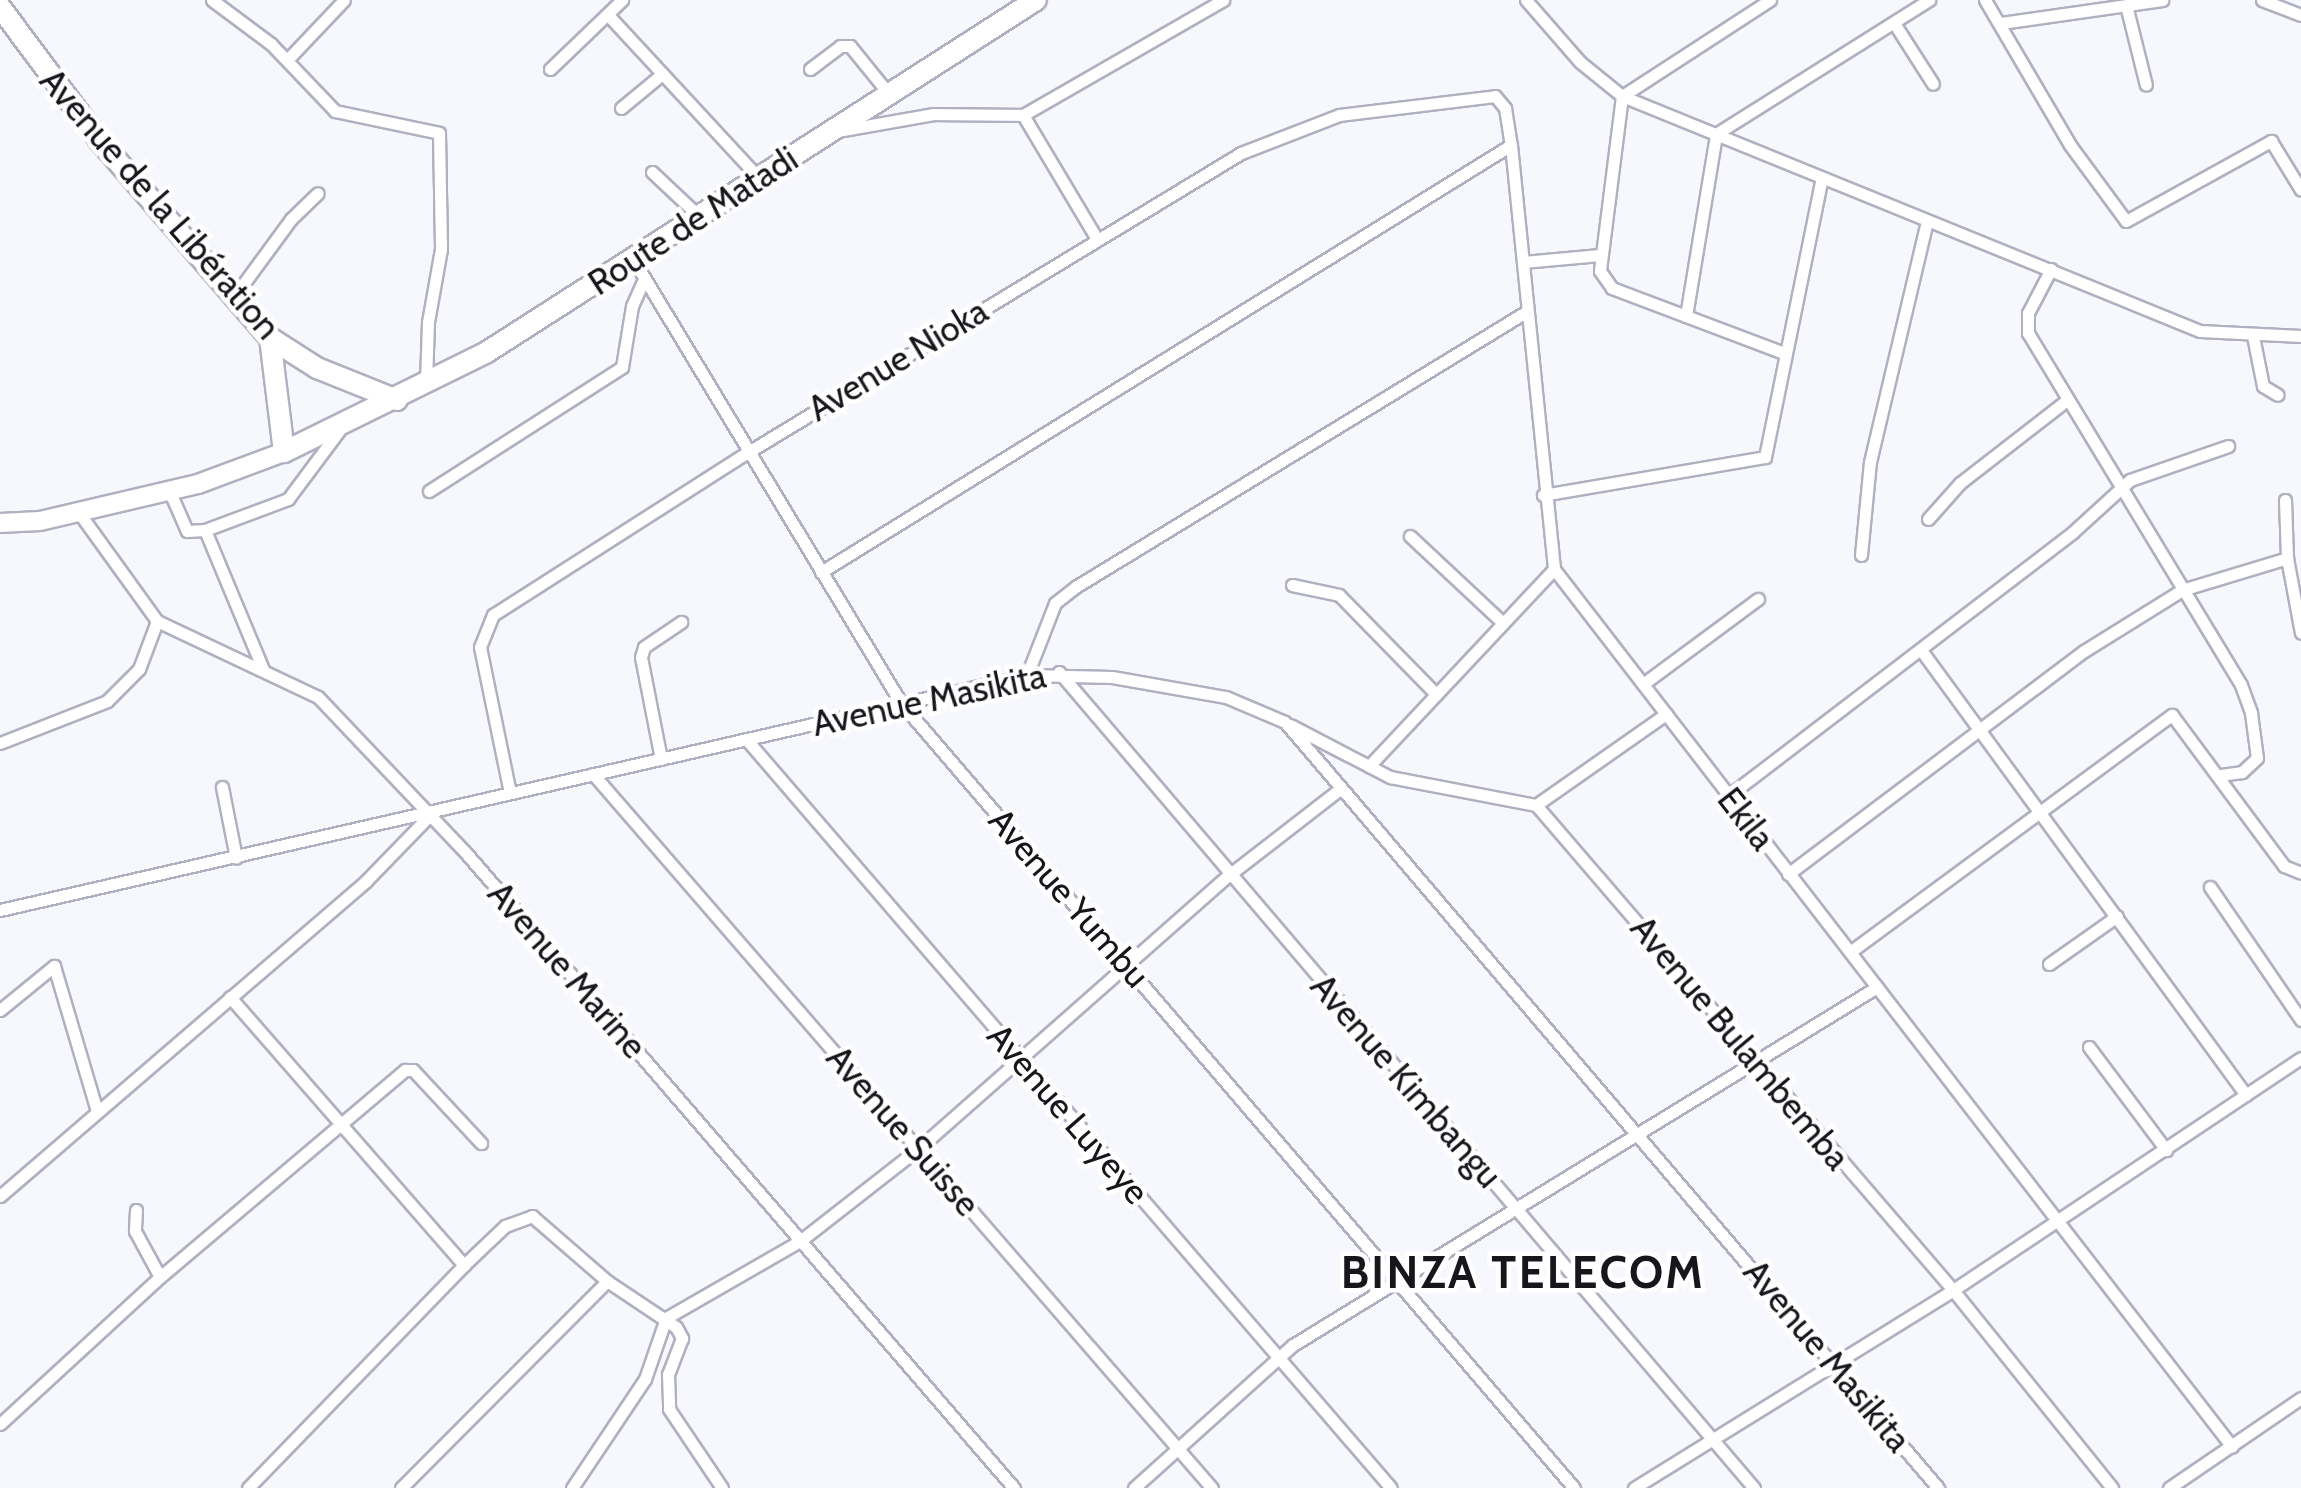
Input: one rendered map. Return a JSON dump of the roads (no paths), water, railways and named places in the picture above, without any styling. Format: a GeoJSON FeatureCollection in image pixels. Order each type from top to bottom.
{"type":"FeatureCollection","features":[{"type":"Feature","properties":{"kind":"highway","name":"Route de Matadi"},"geometry":{"type":"LineString","coordinates":[[284,452],[425,386],[700,217],[1036,0]]}},
{"type":"Feature","properties":{"kind":"highway","name":"Avenue de la Libération"},"geometry":{"type":"LineString","coordinates":[[0,7],[19,40],[270,338],[334,376],[397,400]]}},
{"type":"Feature","properties":{"kind":"highway","name":"Avenue de la Libération"},"geometry":{"type":"LineString","coordinates":[[270,338],[284,452]]}},
{"type":"Feature","properties":{"kind":"main road"},"geometry":{"type":"LineString","coordinates":[[0,523],[169,490],[284,452]]}},
{"type":"Feature","properties":{"kind":"street"},"geometry":{"type":"LineString","coordinates":[[212,0],[288,59],[335,111],[439,133],[441,249],[425,386]]}},
{"type":"Feature","properties":{"kind":"street"},"geometry":{"type":"LineString","coordinates":[[288,59],[344,0]]}},
{"type":"Feature","properties":{"kind":"street"},"geometry":{"type":"LineString","coordinates":[[550,69],[622,0]]}},
{"type":"Feature","properties":{"kind":"street"},"geometry":{"type":"LineString","coordinates":[[833,130],[934,114],[1023,115],[1222,0]]}},
{"type":"Feature","properties":{"kind":"street"},"geometry":{"type":"LineString","coordinates":[[1526,0],[1580,62],[1622,96],[2200,331],[2301,336]]}},
{"type":"Feature","properties":{"kind":"street"},"geometry":{"type":"LineString","coordinates":[[1770,0],[1622,96],[1600,255],[1602,280],[1612,288],[1784,353]]}},
{"type":"Feature","properties":{"kind":"street"},"geometry":{"type":"LineString","coordinates":[[1686,316],[1716,134],[1929,0]]}},
{"type":"Feature","properties":{"kind":"street"},"geometry":{"type":"LineString","coordinates":[[1985,0],[2070,145],[2126,222],[2270,141],[2301,190]]}},
{"type":"Feature","properties":{"kind":"street"},"geometry":{"type":"LineString","coordinates":[[2001,23],[2162,0]]}},
{"type":"Feature","properties":{"kind":"street"},"geometry":{"type":"LineString","coordinates":[[2262,0],[2301,15]]}},
{"type":"Feature","properties":{"kind":"street"},"geometry":{"type":"LineString","coordinates":[[2126,5],[2146,85]]}},
{"type":"Feature","properties":{"kind":"street"},"geometry":{"type":"LineString","coordinates":[[608,15],[759,178]]}},
{"type":"Feature","properties":{"kind":"street"},"geometry":{"type":"LineString","coordinates":[[1894,23],[1933,84]]}},
{"type":"Feature","properties":{"kind":"street"},"geometry":{"type":"LineString","coordinates":[[810,69],[840,46],[850,46],[889,94]]}},
{"type":"Feature","properties":{"kind":"street"},"geometry":{"type":"LineString","coordinates":[[620,108],[662,74]]}},
{"type":"Feature","properties":{"kind":"street","name":"Avenue Nioka"},"geometry":{"type":"LineString","coordinates":[[510,793],[480,647],[485,624],[746,454],[1241,153],[1306,124],[1495,96],[1505,108],[1510,144]]}},
{"type":"Feature","properties":{"kind":"street"},"geometry":{"type":"LineString","coordinates":[[1023,115],[1096,239]]}},
{"type":"Feature","properties":{"kind":"street"},"geometry":{"type":"LineString","coordinates":[[821,572],[1510,144],[1524,313],[1554,569],[1369,766]]}},
{"type":"Feature","properties":{"kind":"street"},"geometry":{"type":"LineString","coordinates":[[652,172],[700,217]]}},
{"type":"Feature","properties":{"kind":"street"},"geometry":{"type":"LineString","coordinates":[[1544,495],[1765,457],[1822,178]]}},
{"type":"Feature","properties":{"kind":"street"},"geometry":{"type":"LineString","coordinates":[[233,298],[292,218],[318,194]]}},
{"type":"Feature","properties":{"kind":"street"},"geometry":{"type":"LineString","coordinates":[[1861,554],[1870,462],[1926,221]]}},
{"type":"Feature","properties":{"kind":"street"},"geometry":{"type":"LineString","coordinates":[[1522,262],[1600,255]]}},
{"type":"Feature","properties":{"kind":"street","name":"Avenue Yumbu"},"geometry":{"type":"LineString","coordinates":[[633,259],[746,454],[901,703],[1574,1488]]}},
{"type":"Feature","properties":{"kind":"street"},"geometry":{"type":"LineString","coordinates":[[2051,270],[2026,324],[2251,713],[2257,758],[2242,772],[2221,774]]}},
{"type":"Feature","properties":{"kind":"street"},"geometry":{"type":"LineString","coordinates":[[429,491],[622,367],[632,306],[644,278]]}},
{"type":"Feature","properties":{"kind":"street"},"geometry":{"type":"LineString","coordinates":[[1027,675],[1055,603],[1077,586],[1524,313]]}},
{"type":"Feature","properties":{"kind":"street"},"geometry":{"type":"LineString","coordinates":[[2253,336],[2263,386],[2278,394]]}},
{"type":"Feature","properties":{"kind":"street"},"geometry":{"type":"LineString","coordinates":[[1928,519],[1960,483],[2068,400]]}},
{"type":"Feature","properties":{"kind":"street"},"geometry":{"type":"LineString","coordinates":[[169,490],[187,531],[205,530],[288,500],[341,428]]}},
{"type":"Feature","properties":{"kind":"street"},"geometry":{"type":"LineString","coordinates":[[1728,796],[1922,650],[2122,490],[2158,466],[2228,446]]}},
{"type":"Feature","properties":{"kind":"street"},"geometry":{"type":"LineString","coordinates":[[2285,500],[2286,558],[2301,634]]}},
{"type":"Feature","properties":{"kind":"street","name":"Avenue Marine"},"geometry":{"type":"LineString","coordinates":[[77,510],[157,621],[318,697],[430,816],[1014,1488]]}},
{"type":"Feature","properties":{"kind":"street"},"geometry":{"type":"LineString","coordinates":[[205,530],[262,669]]}},
{"type":"Feature","properties":{"kind":"street"},"geometry":{"type":"LineString","coordinates":[[1410,536],[1503,623]]}},
{"type":"Feature","properties":{"kind":"street"},"geometry":{"type":"LineString","coordinates":[[1788,874],[2084,652],[2182,590],[2286,558]]}},
{"type":"Feature","properties":{"kind":"street","name":"Ekila"},"geometry":{"type":"LineString","coordinates":[[1554,569],[2232,1447]]}},
{"type":"Feature","properties":{"kind":"street"},"geometry":{"type":"LineString","coordinates":[[1292,585],[1339,595],[1436,694]]}},
{"type":"Feature","properties":{"kind":"street"},"geometry":{"type":"LineString","coordinates":[[1644,684],[1758,600]]}},
{"type":"Feature","properties":{"kind":"street"},"geometry":{"type":"LineString","coordinates":[[0,742],[107,701],[139,669],[157,621]]}},
{"type":"Feature","properties":{"kind":"street"},"geometry":{"type":"LineString","coordinates":[[662,759],[641,657],[644,646],[681,622]]}},
{"type":"Feature","properties":{"kind":"street"},"geometry":{"type":"LineString","coordinates":[[1922,650],[2246,1095]]}},
{"type":"Feature","properties":{"kind":"street","name":"Avenue Masikita"},"geometry":{"type":"LineString","coordinates":[[0,910],[430,816],[510,793],[1027,675],[1058,672],[1226,697],[1285,722],[1938,1488]]}},
{"type":"Feature","properties":{"kind":"street","name":"Avenue Kimbangu"},"geometry":{"type":"LineString","coordinates":[[1058,672],[1754,1488]]}},
{"type":"Feature","properties":{"kind":"street"},"geometry":{"type":"LineString","coordinates":[[1285,722],[1369,766],[1427,788],[1536,805],[1666,714]]}},
{"type":"Feature","properties":{"kind":"street"},"geometry":{"type":"LineString","coordinates":[[1850,952],[2172,715],[2221,774],[2284,866],[2301,873]]}},
{"type":"Feature","properties":{"kind":"street","name":"Avenue Luyeye"},"geometry":{"type":"LineString","coordinates":[[746,739],[1391,1488]]}},
{"type":"Feature","properties":{"kind":"street","name":"Avenue Suisse"},"geometry":{"type":"LineString","coordinates":[[593,774],[1212,1488]]}},
{"type":"Feature","properties":{"kind":"street"},"geometry":{"type":"LineString","coordinates":[[222,787],[236,858]]}},
{"type":"Feature","properties":{"kind":"street"},"geometry":{"type":"LineString","coordinates":[[572,1488],[646,1379],[666,1318],[800,1242],[919,1148],[1229,874],[1340,789]]}},
{"type":"Feature","properties":{"kind":"street","name":"Avenue Bulambemba"},"geometry":{"type":"LineString","coordinates":[[1536,805],[1953,1290],[2112,1488]]}},
{"type":"Feature","properties":{"kind":"street"},"geometry":{"type":"LineString","coordinates":[[0,1196],[366,881],[430,816]]}},
{"type":"Feature","properties":{"kind":"street"},"geometry":{"type":"LineString","coordinates":[[2210,886],[2301,1020]]}},
{"type":"Feature","properties":{"kind":"street"},"geometry":{"type":"LineString","coordinates":[[2049,964],[2117,916]]}},
{"type":"Feature","properties":{"kind":"street"},"geometry":{"type":"LineString","coordinates":[[0,1010],[56,967],[97,1111]]}},
{"type":"Feature","properties":{"kind":"street"},"geometry":{"type":"LineString","coordinates":[[1134,1488],[1282,1358],[1395,1278],[1878,987]]}},
{"type":"Feature","properties":{"kind":"street"},"geometry":{"type":"LineString","coordinates":[[230,997],[464,1266]]}},
{"type":"Feature","properties":{"kind":"street"},"geometry":{"type":"LineString","coordinates":[[2089,1047],[2166,1150]]}},
{"type":"Feature","properties":{"kind":"street"},"geometry":{"type":"LineString","coordinates":[[1634,1488],[2060,1222],[2301,1058]]}},
{"type":"Feature","properties":{"kind":"street"},"geometry":{"type":"LineString","coordinates":[[0,1424],[160,1277],[410,1069],[481,1143]]}},
{"type":"Feature","properties":{"kind":"street"},"geometry":{"type":"LineString","coordinates":[[136,1210],[135,1231],[160,1277]]}},
{"type":"Feature","properties":{"kind":"street"},"geometry":{"type":"LineString","coordinates":[[248,1488],[464,1266],[506,1226],[532,1216],[608,1281],[666,1318],[682,1338],[668,1374],[669,1408],[722,1488]]}},
{"type":"Feature","properties":{"kind":"street"},"geometry":{"type":"LineString","coordinates":[[401,1488],[608,1281]]}},
{"type":"Feature","properties":{"kind":"street"},"geometry":{"type":"LineString","coordinates":[[2169,1488],[2301,1398]]}},
{"type":"Feature","properties":{"kind":"district","name":"BINZA TELECOM"},"geometry":{"type":"Point","coordinates":[1523,1273]}}]}
